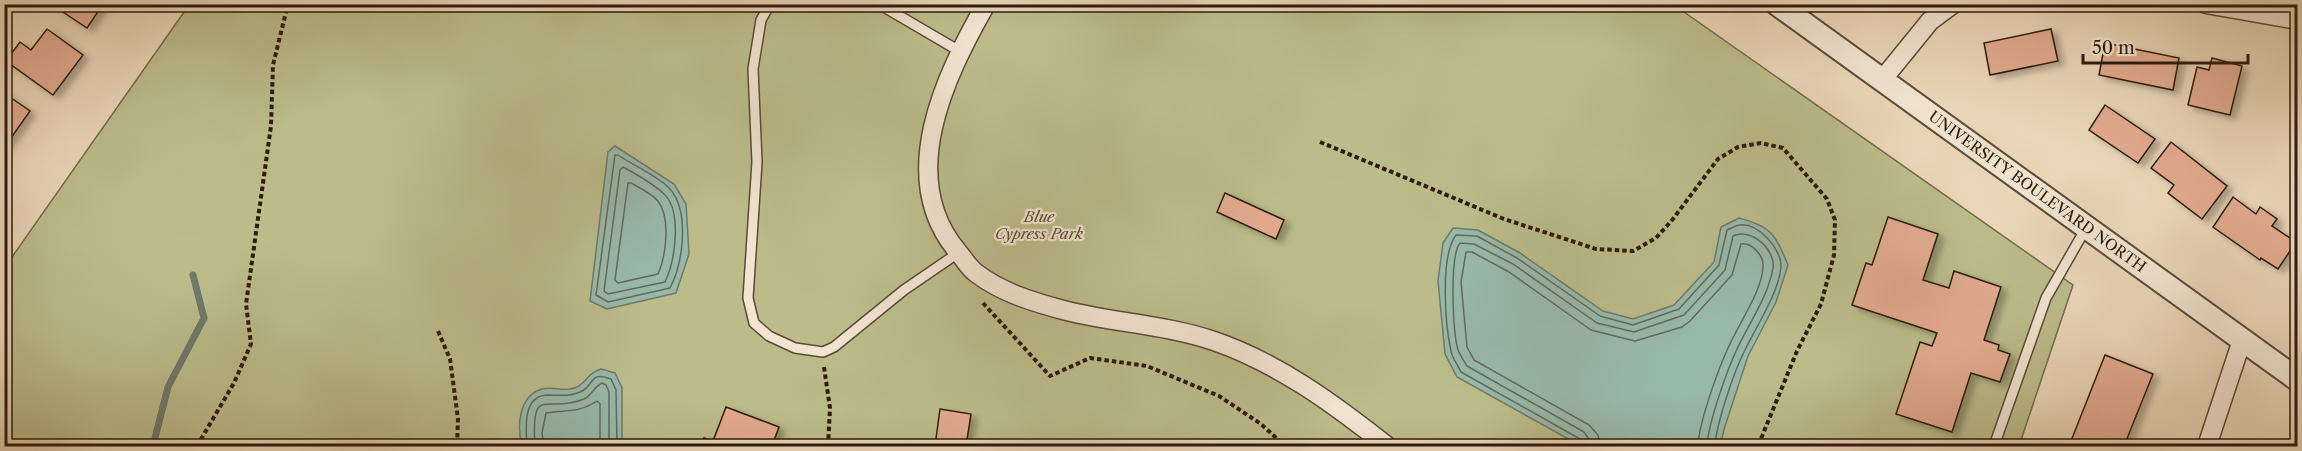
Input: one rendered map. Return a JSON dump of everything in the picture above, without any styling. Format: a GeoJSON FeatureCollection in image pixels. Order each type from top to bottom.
{"type":"FeatureCollection","features":[{"type":"Feature","properties":{"kind":"street"},"geometry":{"type":"LineString","coordinates":[[986,4],[942,95],[932,135],[928,164],[931,195],[939,225],[958,253],[975,272],[1001,288],[1030,300],[1105,320],[1185,334],[1246,354],[1298,381],[1387,447]]}},
{"type":"Feature","properties":{"kind":"street","name":"UNIVERSITY BOULEVARD NORTH"},"geometry":{"type":"LineString","coordinates":[[1777,4],[2298,380]]}},
{"type":"Feature","properties":{"kind":"street"},"geometry":{"type":"LineString","coordinates":[[1882,80],[1929,21],[1953,4]]}},
{"type":"Feature","properties":{"kind":"street"},"geometry":{"type":"LineString","coordinates":[[2206,4],[2279,10],[2298,20]]}},
{"type":"Feature","properties":{"kind":"street"},"geometry":{"type":"LineString","coordinates":[[2207,447],[2242,340]]}},
{"type":"Feature","properties":{"kind":"lane"},"geometry":{"type":"LineString","coordinates":[[770,4],[761,20],[753,69],[757,162],[748,298],[754,322],[769,336],[795,348],[823,352],[834,347],[904,290],[958,253]]}},
{"type":"Feature","properties":{"kind":"lane"},"geometry":{"type":"LineString","coordinates":[[879,4],[961,52]]}},
{"type":"Feature","properties":{"kind":"lane"},"geometry":{"type":"LineString","coordinates":[[1994,447],[2046,298],[2086,227]]}},
{"type":"Feature","properties":{"kind":"path"},"geometry":{"type":"LineString","coordinates":[[196,447],[234,383],[251,344],[246,304],[271,126],[273,65],[288,4]]}},
{"type":"Feature","properties":{"kind":"path"},"geometry":{"type":"LineString","coordinates":[[1320,142],[1504,219],[1596,249],[1633,251],[1656,238],[1718,159],[1738,147],[1761,143],[1783,148],[1827,199],[1835,220],[1834,255],[1821,304],[1797,351],[1758,447]]}},
{"type":"Feature","properties":{"kind":"path"},"geometry":{"type":"LineString","coordinates":[[978,297],[1050,376],[1090,358],[1147,366],[1219,396],[1261,424],[1285,447]]}},
{"type":"Feature","properties":{"kind":"path"},"geometry":{"type":"LineString","coordinates":[[438,331],[450,359],[458,419],[457,447]]}},
{"type":"Feature","properties":{"kind":"path"},"geometry":{"type":"LineString","coordinates":[[823,352],[830,408],[828,447]]}},
{"type":"Feature","properties":{"kind":"green space","name":"Blue Cypress Park"},"geometry":{"type":"Polygon","coordinates":[[[189,5],[1674,5],[2073,285],[2019,446],[5,446],[5,267],[189,5]]]}},
{"type":"Feature","properties":{"kind":"water"},"geometry":{"type":"Polygon","coordinates":[[[615,146],[674,184],[686,204],[689,254],[676,293],[607,309],[590,301],[608,152],[615,146]]]}},
{"type":"Feature","properties":{"kind":"water"},"geometry":{"type":"Polygon","coordinates":[[[1739,218],[1759,225],[1771,233],[1780,246],[1788,265],[1776,302],[1748,356],[1720,446],[1581,446],[1457,377],[1445,354],[1438,281],[1443,243],[1453,228],[1478,230],[1520,253],[1603,311],[1633,319],[1674,305],[1714,262],[1721,227],[1739,218]]]}},
{"type":"Feature","properties":{"kind":"water"},"geometry":{"type":"Polygon","coordinates":[[[601,369],[615,373],[622,388],[622,446],[522,446],[521,413],[528,398],[542,389],[575,388],[601,369]]]}},
{"type":"Feature","properties":{"kind":"building"},"geometry":{"type":"Polygon","coordinates":[[[51,4],[103,4],[87,28],[51,4]]]}},
{"type":"Feature","properties":{"kind":"building"},"geometry":{"type":"Polygon","coordinates":[[[47,29],[83,55],[53,95],[6,61],[20,42],[31,50],[47,29]]]}},
{"type":"Feature","properties":{"kind":"building"},"geometry":{"type":"Polygon","coordinates":[[[2051,29],[2058,61],[1990,75],[1984,43],[2051,29]]]}},
{"type":"Feature","properties":{"kind":"building"},"geometry":{"type":"Polygon","coordinates":[[[2105,43],[2179,58],[2173,90],[2099,75],[2105,43]]]}},
{"type":"Feature","properties":{"kind":"building"},"geometry":{"type":"Polygon","coordinates":[[[2212,58],[2242,66],[2230,115],[2188,105],[2197,67],[2209,70],[2212,58]]]}},
{"type":"Feature","properties":{"kind":"building"},"geometry":{"type":"Polygon","coordinates":[[[4,93],[30,111],[4,148],[4,93]]]}},
{"type":"Feature","properties":{"kind":"building"},"geometry":{"type":"Polygon","coordinates":[[[2105,105],[2155,139],[2138,163],[2089,130],[2105,105]]]}},
{"type":"Feature","properties":{"kind":"building"},"geometry":{"type":"Polygon","coordinates":[[[2171,142],[2227,186],[2202,219],[2168,193],[2174,185],[2151,168],[2171,142]]]}},
{"type":"Feature","properties":{"kind":"building"},"geometry":{"type":"Polygon","coordinates":[[[1225,193],[1284,220],[1276,239],[1217,212],[1225,193]]]}},
{"type":"Feature","properties":{"kind":"building"},"geometry":{"type":"Polygon","coordinates":[[[2233,197],[2256,214],[2260,207],[2277,219],[2272,226],[2296,242],[2278,269],[2261,258],[2260,260],[2213,227],[2233,197]]]}},
{"type":"Feature","properties":{"kind":"building"},"geometry":{"type":"Polygon","coordinates":[[[1888,217],[1938,234],[1923,280],[1949,288],[1954,271],[2001,287],[1984,340],[1999,345],[1998,350],[2010,354],[2000,382],[1971,373],[1952,432],[1896,414],[1920,342],[1932,346],[1937,333],[1852,305],[1866,263],[1872,265],[1888,217]]]}},
{"type":"Feature","properties":{"kind":"building"},"geometry":{"type":"Polygon","coordinates":[[[2105,355],[2153,374],[2124,446],[2069,446],[2105,355]]]}},
{"type":"Feature","properties":{"kind":"building"},"geometry":{"type":"Polygon","coordinates":[[[726,407],[779,427],[772,446],[701,446],[704,438],[713,441],[726,407]]]}},
{"type":"Feature","properties":{"kind":"building"},"geometry":{"type":"Polygon","coordinates":[[[940,409],[971,414],[966,446],[935,446],[940,409]]]}},
{"type":"Feature","properties":{"kind":"waterway"},"geometry":{"type":"LineString","coordinates":[[153,446],[168,387],[204,318],[193,275]]}}]}
